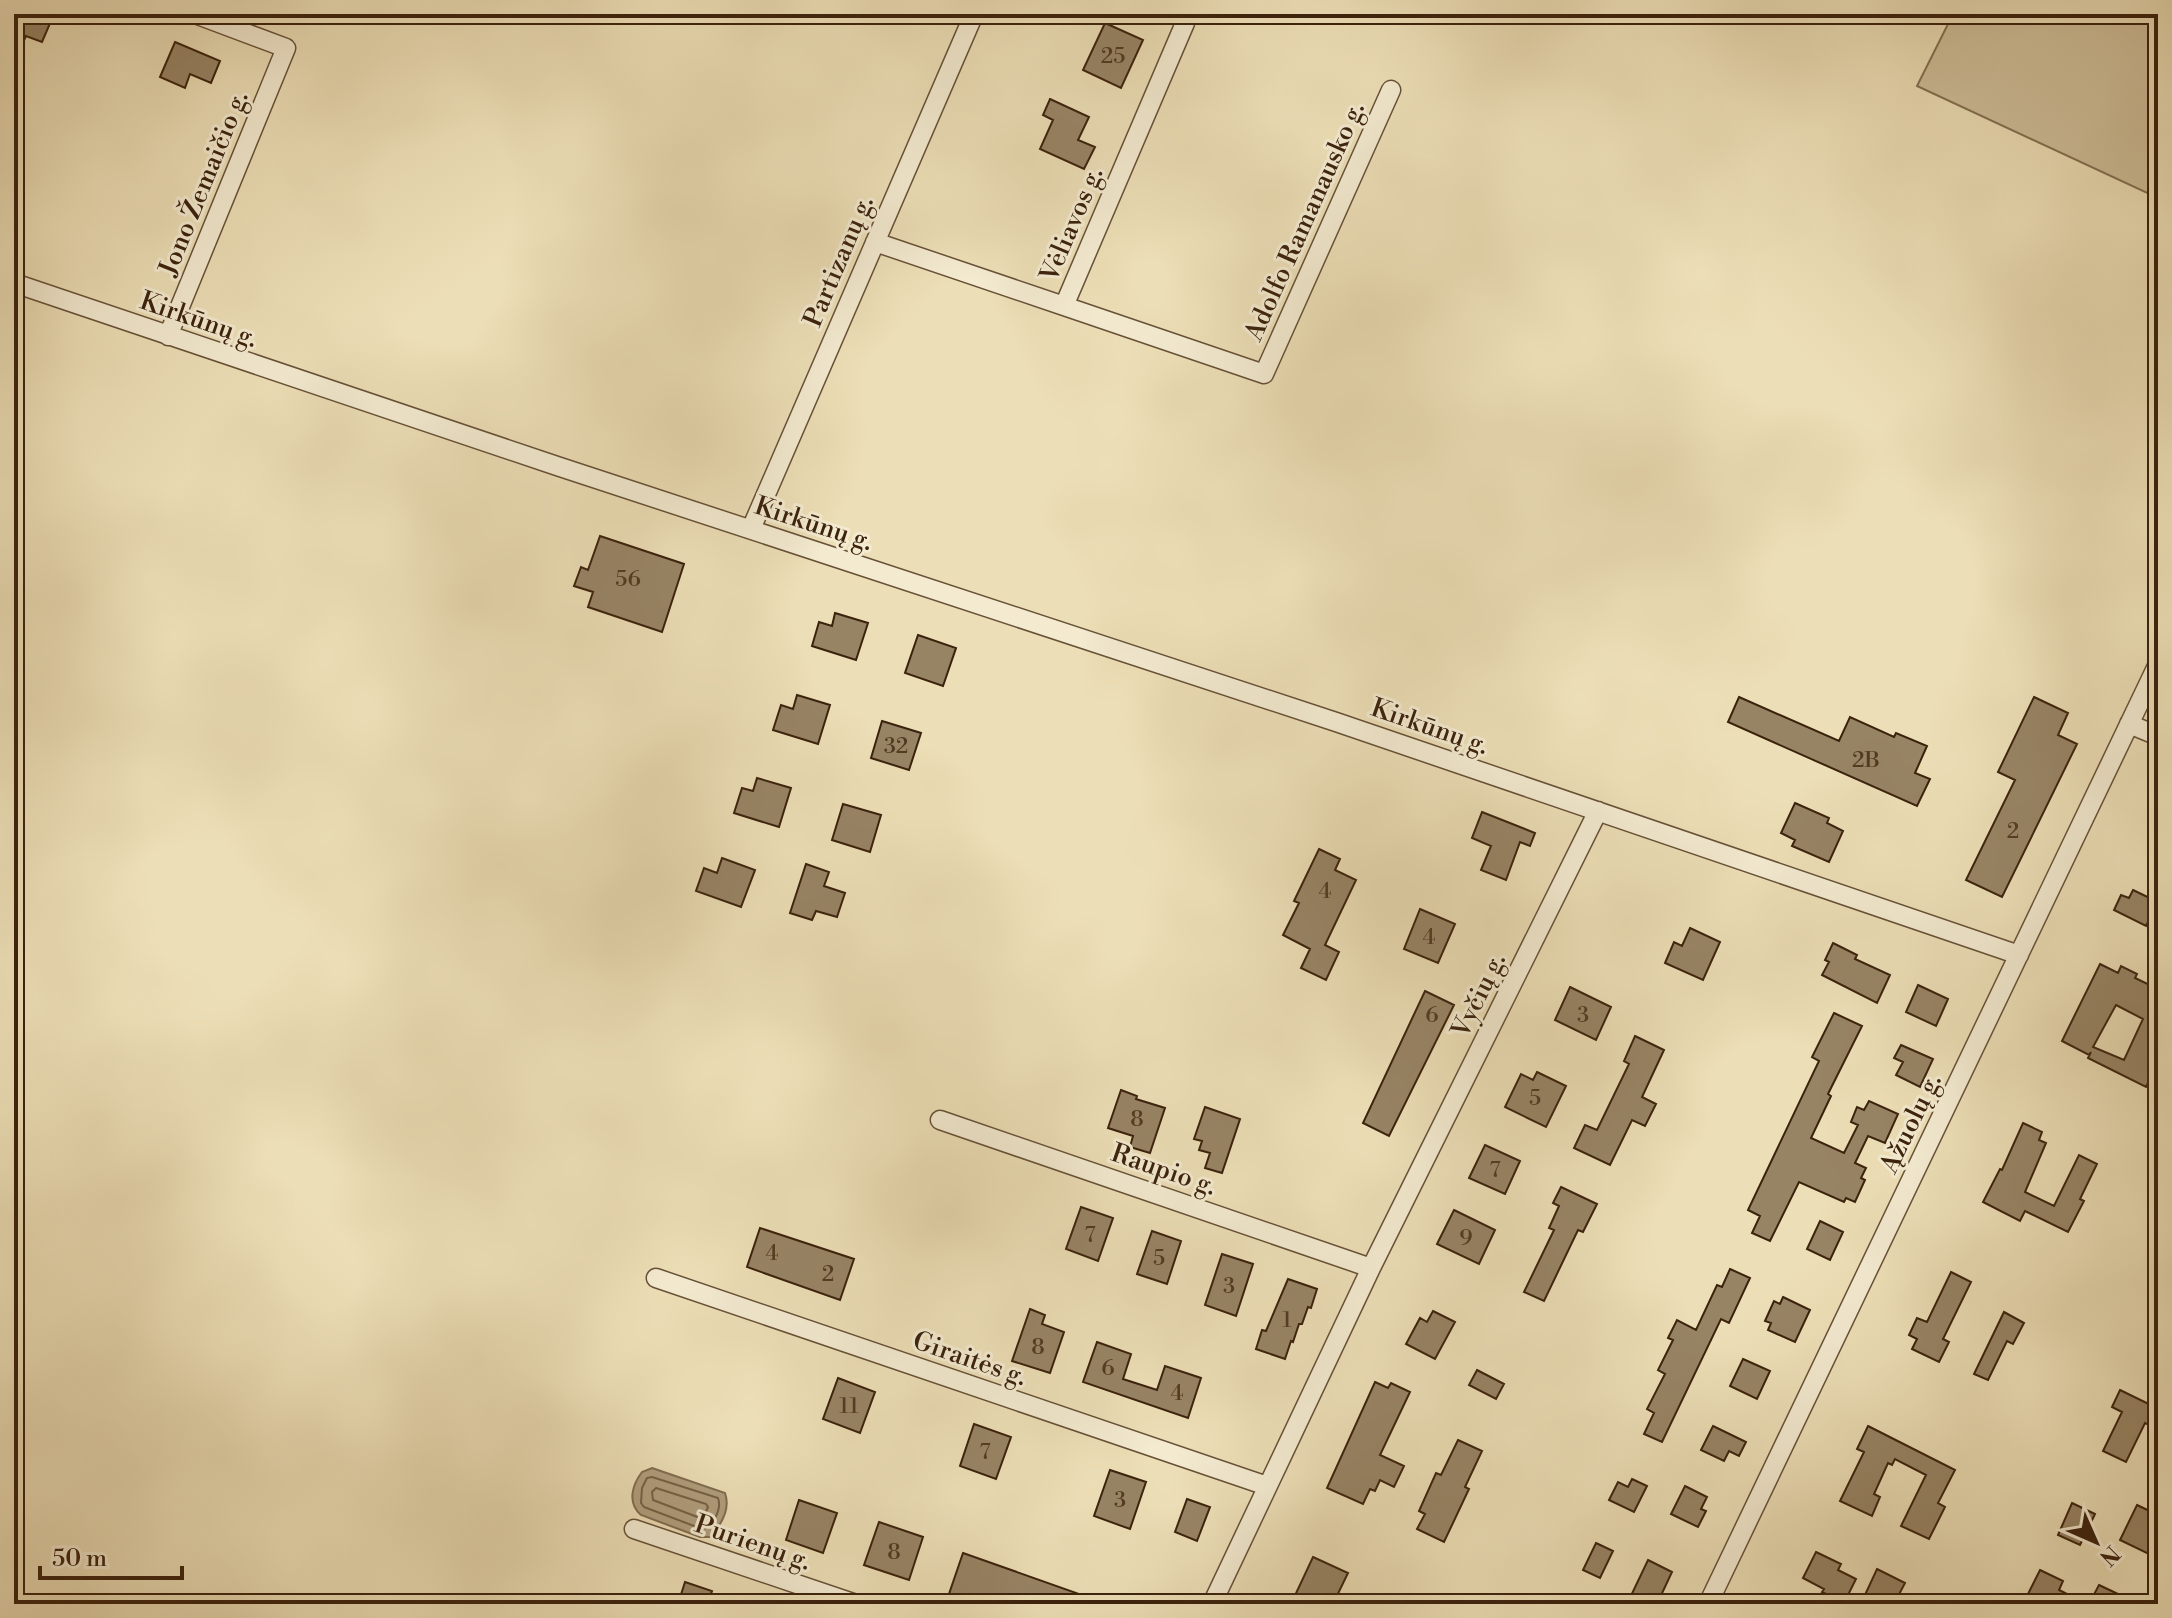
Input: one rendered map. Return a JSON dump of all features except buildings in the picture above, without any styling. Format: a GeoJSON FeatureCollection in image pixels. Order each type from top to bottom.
{"type":"FeatureCollection","features":[{"type":"Feature","properties":{"kind":"street","name":"Jono Žemaičio g."},"geometry":{"type":"LineString","coordinates":[[168,336],[286,48],[195,14]]}},
{"type":"Feature","properties":{"kind":"street","name":"Partizanų g."},"geometry":{"type":"LineString","coordinates":[[751,529],[974,14]]}},
{"type":"Feature","properties":{"kind":"street","name":"Vėliavos g."},"geometry":{"type":"LineString","coordinates":[[875,242],[1064,306],[1185,23]]}},
{"type":"Feature","properties":{"kind":"street","name":"Adolfo Ramanausko g."},"geometry":{"type":"LineString","coordinates":[[1064,306],[1264,374],[1391,90]]}},
{"type":"Feature","properties":{"kind":"street","name":"Kirkūnų g."},"geometry":{"type":"LineString","coordinates":[[14,283],[1598,811]]}},
{"type":"Feature","properties":{"kind":"street","name":"Ąžuolų g."},"geometry":{"type":"LineString","coordinates":[[1708,1604],[2158,664]]}},
{"type":"Feature","properties":{"kind":"street"},"geometry":{"type":"LineString","coordinates":[[2129,724],[2158,736]]}},
{"type":"Feature","properties":{"kind":"street"},"geometry":{"type":"LineString","coordinates":[[1598,811],[2019,955]]}},
{"type":"Feature","properties":{"kind":"street","name":"Vyčių g."},"geometry":{"type":"LineString","coordinates":[[1212,1604],[1371,1268],[1598,811]]}},
{"type":"Feature","properties":{"kind":"street","name":"Raupio g."},"geometry":{"type":"LineString","coordinates":[[940,1120],[1371,1268]]}},
{"type":"Feature","properties":{"kind":"street","name":"Giraitės g."},"geometry":{"type":"LineString","coordinates":[[656,1278],[1267,1486]]}},
{"type":"Feature","properties":{"kind":"street","name":"Purienų g."},"geometry":{"type":"LineString","coordinates":[[634,1529],[856,1604]]}},
{"type":"Feature","properties":{"kind":"shaded area"},"geometry":{"type":"Polygon","coordinates":[[[1953,14],[2158,14],[2158,198],[1917,86],[1953,14]]]}},
{"type":"Feature","properties":{"kind":"water"},"geometry":{"type":"Polygon","coordinates":[[[652,1468],[725,1493],[727,1505],[724,1517],[710,1537],[700,1537],[641,1515],[634,1505],[634,1488],[642,1472],[652,1468]]]}}]}
